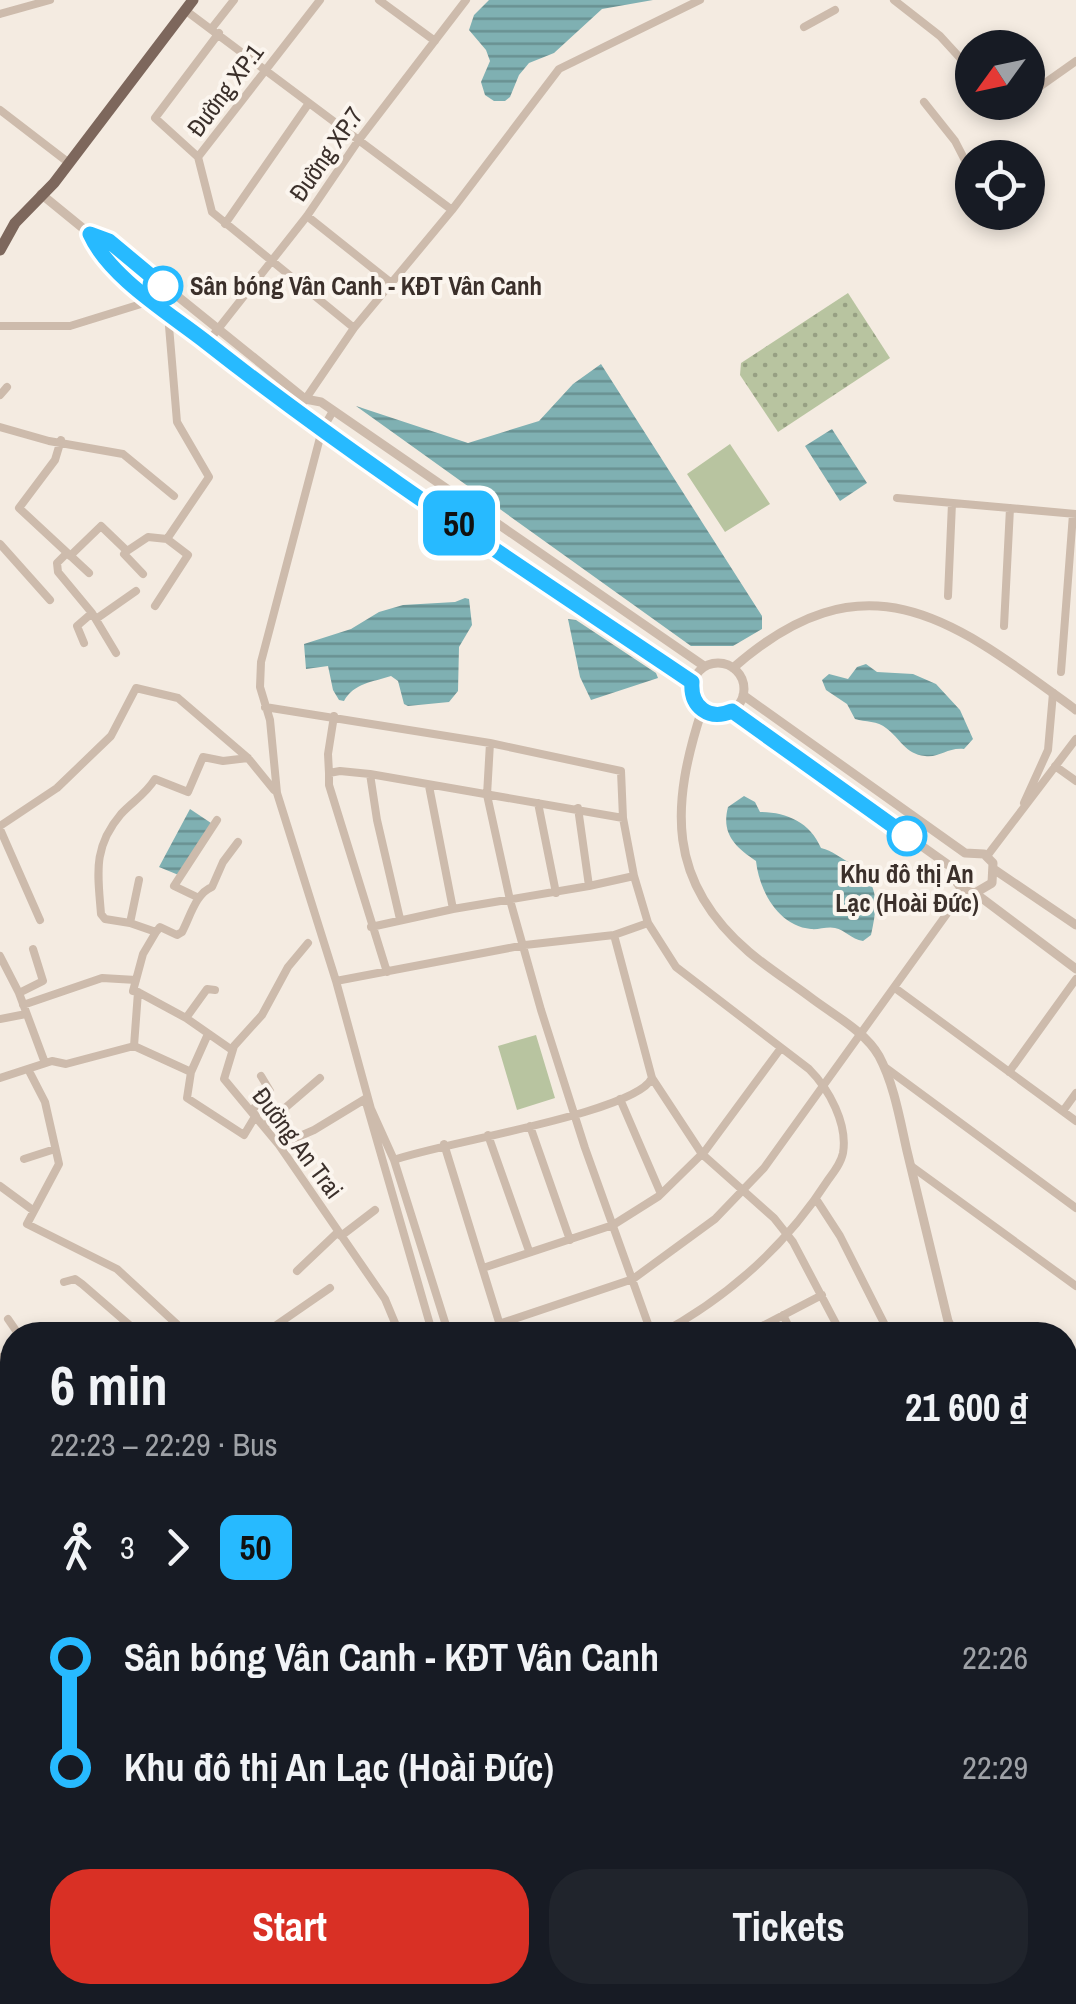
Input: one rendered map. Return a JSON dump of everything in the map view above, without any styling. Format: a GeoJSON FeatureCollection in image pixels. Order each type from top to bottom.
{"type":"FeatureCollection","features":[{"type":"Feature","properties":{"kind":"main road"},"geometry":{"type":"LineString","coordinates":[[0,250],[15,222],[69,163],[189,5]]}},
{"type":"Feature","properties":{"kind":"street"},"geometry":{"type":"LineString","coordinates":[[0,14],[50,0]]}},
{"type":"Feature","properties":{"kind":"street"},"geometry":{"type":"LineString","coordinates":[[234,0],[155,118],[198,157],[212,212],[354,328]]}},
{"type":"Feature","properties":{"kind":"street","name":"Đường XP.1"},"geometry":{"type":"LineString","coordinates":[[198,157],[320,0]]}},
{"type":"Feature","properties":{"kind":"street"},"geometry":{"type":"LineString","coordinates":[[378,0],[391,4],[435,40]]}},
{"type":"Feature","properties":{"kind":"street","name":"Đường XP.7"},"geometry":{"type":"LineString","coordinates":[[208,344],[466,0]]}},
{"type":"Feature","properties":{"kind":"street"},"geometry":{"type":"LineString","coordinates":[[296,413],[354,328],[452,210],[559,69],[700,0]]}},
{"type":"Feature","properties":{"kind":"street"},"geometry":{"type":"LineString","coordinates":[[894,0],[955,52]]}},
{"type":"Feature","properties":{"kind":"street"},"geometry":{"type":"LineString","coordinates":[[189,5],[215,31],[452,210]]}},
{"type":"Feature","properties":{"kind":"street"},"geometry":{"type":"LineString","coordinates":[[804,27],[835,10]]}},
{"type":"Feature","properties":{"kind":"street"},"geometry":{"type":"LineString","coordinates":[[1045,83],[1076,61]]}},
{"type":"Feature","properties":{"kind":"street"},"geometry":{"type":"LineString","coordinates":[[924,102],[955,141]]}},
{"type":"Feature","properties":{"kind":"street"},"geometry":{"type":"LineString","coordinates":[[224,224],[309,103]]}},
{"type":"Feature","properties":{"kind":"street"},"geometry":{"type":"LineString","coordinates":[[0,110],[69,163]]}},
{"type":"Feature","properties":{"kind":"street"},"geometry":{"type":"LineString","coordinates":[[41,194],[90,234],[109,241],[305,399],[321,402],[704,666]]}},
{"type":"Feature","properties":{"kind":"street"},"geometry":{"type":"LineString","coordinates":[[307,216],[390,282]]}},
{"type":"Feature","properties":{"kind":"street"},"geometry":{"type":"LineString","coordinates":[[90,234],[99,254],[145,300],[176,319],[296,413],[692,682]]}},
{"type":"Feature","properties":{"kind":"street"},"geometry":{"type":"LineString","coordinates":[[0,326],[70,326],[145,300]]}},
{"type":"Feature","properties":{"kind":"street"},"geometry":{"type":"LineString","coordinates":[[167,539],[208,477],[177,422],[170,326],[176,319]]}},
{"type":"Feature","properties":{"kind":"street"},"geometry":{"type":"LineString","coordinates":[[333,411],[322,430],[260,662],[260,687],[277,793],[371,1109],[394,1160],[445,1322]]}},
{"type":"Feature","properties":{"kind":"street"},"geometry":{"type":"LineString","coordinates":[[0,426],[123,454],[174,496]]}},
{"type":"Feature","properties":{"kind":"street"},"geometry":{"type":"LineString","coordinates":[[61,440],[55,460],[19,508],[89,574]]}},
{"type":"Feature","properties":{"kind":"street"},"geometry":{"type":"LineString","coordinates":[[898,498],[1075,514],[1072,582],[1061,672]]}},
{"type":"Feature","properties":{"kind":"street"},"geometry":{"type":"LineString","coordinates":[[948,596],[952,503]]}},
{"type":"Feature","properties":{"kind":"street"},"geometry":{"type":"LineString","coordinates":[[1004,626],[1010,508]]}},
{"type":"Feature","properties":{"kind":"street"},"geometry":{"type":"LineString","coordinates":[[116,653],[94,616],[58,572],[57,563],[101,526],[127,551]]}},
{"type":"Feature","properties":{"kind":"street"},"geometry":{"type":"LineString","coordinates":[[143,574],[124,554],[148,536],[167,539],[188,555],[155,606]]}},
{"type":"Feature","properties":{"kind":"street"},"geometry":{"type":"LineString","coordinates":[[0,544],[50,600]]}},
{"type":"Feature","properties":{"kind":"street"},"geometry":{"type":"LineString","coordinates":[[84,643],[77,626],[136,592]]}},
{"type":"Feature","properties":{"kind":"street"},"geometry":{"type":"LineString","coordinates":[[733,668],[766,642],[806,620],[864,604],[879,604],[965,632],[1076,710]]}},
{"type":"Feature","properties":{"kind":"street"},"geometry":{"type":"LineString","coordinates":[[1062,645],[1076,646]]}},
{"type":"Feature","properties":{"kind":"street"},"geometry":{"type":"LineString","coordinates":[[721,663],[733,668],[742,678],[743,695],[732,711],[718,716],[702,710],[692,696],[692,682],[704,666],[721,663]]}},
{"type":"Feature","properties":{"kind":"street"},"geometry":{"type":"LineString","coordinates":[[40,920],[0,828],[57,788],[111,736],[136,688],[178,698],[248,758],[277,793]]}},
{"type":"Feature","properties":{"kind":"street"},"geometry":{"type":"LineString","coordinates":[[1022,807],[1048,750],[1053,694]]}},
{"type":"Feature","properties":{"kind":"street"},"geometry":{"type":"LineString","coordinates":[[743,695],[965,853],[978,851],[987,856],[995,870],[1076,925]]}},
{"type":"Feature","properties":{"kind":"street"},"geometry":{"type":"LineString","coordinates":[[265,707],[490,743],[621,771],[623,818],[648,923],[679,971],[809,1069],[824,1085],[836,1113],[844,1150],[816,1199],[788,1234],[722,1296],[677,1322]]}},
{"type":"Feature","properties":{"kind":"street"},"geometry":{"type":"LineString","coordinates":[[702,710],[686,759],[679,808],[687,856],[700,892],[718,920],[749,952],[869,1043],[883,1066],[949,1322]]}},
{"type":"Feature","properties":{"kind":"street"},"geometry":{"type":"LineString","coordinates":[[732,711],[954,869]]}},
{"type":"Feature","properties":{"kind":"street"},"geometry":{"type":"LineString","coordinates":[[334,716],[328,754],[329,785],[387,972]]}},
{"type":"Feature","properties":{"kind":"street"},"geometry":{"type":"LineString","coordinates":[[987,856],[1076,739]]}},
{"type":"Feature","properties":{"kind":"street"},"geometry":{"type":"LineString","coordinates":[[490,743],[487,796],[540,1010],[574,1116],[650,1322]]}},
{"type":"Feature","properties":{"kind":"street"},"geometry":{"type":"LineString","coordinates":[[156,932],[104,919],[101,914],[96,866],[116,821],[145,795],[155,779],[188,792],[204,758],[248,758]]}},
{"type":"Feature","properties":{"kind":"street"},"geometry":{"type":"LineString","coordinates":[[1055,766],[1076,782]]}},
{"type":"Feature","properties":{"kind":"street"},"geometry":{"type":"LineString","coordinates":[[328,773],[370,774],[623,818]]}},
{"type":"Feature","properties":{"kind":"street"},"geometry":{"type":"LineString","coordinates":[[370,774],[400,919]]}},
{"type":"Feature","properties":{"kind":"street"},"geometry":{"type":"LineString","coordinates":[[429,786],[454,909]]}},
{"type":"Feature","properties":{"kind":"street"},"geometry":{"type":"LineString","coordinates":[[538,803],[556,892]]}},
{"type":"Feature","properties":{"kind":"street"},"geometry":{"type":"LineString","coordinates":[[578,808],[589,886]]}},
{"type":"Feature","properties":{"kind":"street"},"geometry":{"type":"LineString","coordinates":[[198,898],[174,886],[217,820]]}},
{"type":"Feature","properties":{"kind":"street"},"geometry":{"type":"LineString","coordinates":[[238,842],[212,887],[198,898],[182,932],[177,934],[160,927],[156,932],[143,954],[134,991],[186,1018],[232,1050],[262,1016],[288,967],[308,943]]}},
{"type":"Feature","properties":{"kind":"street"},"geometry":{"type":"LineString","coordinates":[[965,853],[954,869],[956,883],[1076,969]]}},
{"type":"Feature","properties":{"kind":"street"},"geometry":{"type":"LineString","coordinates":[[975,893],[988,888],[995,870]]}},
{"type":"Feature","properties":{"kind":"street"},"geometry":{"type":"LineString","coordinates":[[371,927],[634,876]]}},
{"type":"Feature","properties":{"kind":"street"},"geometry":{"type":"LineString","coordinates":[[130,923],[139,880]]}},
{"type":"Feature","properties":{"kind":"street"},"geometry":{"type":"LineString","coordinates":[[504,1322],[633,1279],[679,1248],[743,1192],[964,890]]}},
{"type":"Feature","properties":{"kind":"street"},"geometry":{"type":"LineString","coordinates":[[336,981],[524,945],[614,934],[648,923]]}},
{"type":"Feature","properties":{"kind":"street"},"geometry":{"type":"LineString","coordinates":[[614,934],[652,1078],[702,1154],[788,1234],[836,1322]]}},
{"type":"Feature","properties":{"kind":"street"},"geometry":{"type":"LineString","coordinates":[[19,993],[42,981],[33,949]]}},
{"type":"Feature","properties":{"kind":"street"},"geometry":{"type":"LineString","coordinates":[[0,956],[19,993],[45,1063]]}},
{"type":"Feature","properties":{"kind":"street"},"geometry":{"type":"LineString","coordinates":[[0,1019],[102,978],[136,980]]}},
{"type":"Feature","properties":{"kind":"street"},"geometry":{"type":"LineString","coordinates":[[1009,1072],[1076,980]]}},
{"type":"Feature","properties":{"kind":"street"},"geometry":{"type":"LineString","coordinates":[[895,988],[1076,1121]]}},
{"type":"Feature","properties":{"kind":"street"},"geometry":{"type":"LineString","coordinates":[[186,1018],[207,989],[215,990]]}},
{"type":"Feature","properties":{"kind":"street"},"geometry":{"type":"LineString","coordinates":[[134,1046],[138,992]]}},
{"type":"Feature","properties":{"kind":"street"},"geometry":{"type":"LineString","coordinates":[[208,1034],[191,1072],[187,1098],[244,1135],[270,1090],[261,1076]]}},
{"type":"Feature","properties":{"kind":"street"},"geometry":{"type":"LineString","coordinates":[[0,1078],[52,1061],[66,1064],[134,1046],[191,1072]]}},
{"type":"Feature","properties":{"kind":"street"},"geometry":{"type":"LineString","coordinates":[[483,1268],[614,1224],[661,1194],[702,1154],[781,1048]]}},
{"type":"Feature","properties":{"kind":"street","name":"Đường An Trai"},"geometry":{"type":"LineString","coordinates":[[232,1050],[224,1079],[279,1145],[384,1299],[394,1322]]}},
{"type":"Feature","properties":{"kind":"street"},"geometry":{"type":"LineString","coordinates":[[883,1066],[1076,1208]]}},
{"type":"Feature","properties":{"kind":"street"},"geometry":{"type":"LineString","coordinates":[[28,1068],[44,1102],[58,1164],[28,1224],[117,1269],[174,1322]]}},
{"type":"Feature","properties":{"kind":"street"},"geometry":{"type":"LineString","coordinates":[[264,1126],[320,1078]]}},
{"type":"Feature","properties":{"kind":"street"},"geometry":{"type":"LineString","coordinates":[[394,1160],[444,1144],[574,1116],[644,1089],[652,1078]]}},
{"type":"Feature","properties":{"kind":"street"},"geometry":{"type":"LineString","coordinates":[[1063,1111],[1076,1093]]}},
{"type":"Feature","properties":{"kind":"street"},"geometry":{"type":"LineString","coordinates":[[620,1098],[661,1194]]}},
{"type":"Feature","properties":{"kind":"street"},"geometry":{"type":"LineString","coordinates":[[279,1145],[314,1130],[364,1099],[429,1322]]}},
{"type":"Feature","properties":{"kind":"street"},"geometry":{"type":"LineString","coordinates":[[530,1126],[570,1240]]}},
{"type":"Feature","properties":{"kind":"street"},"geometry":{"type":"LineString","coordinates":[[488,1135],[529,1251]]}},
{"type":"Feature","properties":{"kind":"street"},"geometry":{"type":"LineString","coordinates":[[444,1144],[497,1322]]}},
{"type":"Feature","properties":{"kind":"street"},"geometry":{"type":"LineString","coordinates":[[24,1159],[55,1149]]}},
{"type":"Feature","properties":{"kind":"street"},"geometry":{"type":"LineString","coordinates":[[911,1166],[1076,1286]]}},
{"type":"Feature","properties":{"kind":"street"},"geometry":{"type":"LineString","coordinates":[[0,1186],[34,1211]]}},
{"type":"Feature","properties":{"kind":"street"},"geometry":{"type":"LineString","coordinates":[[816,1199],[840,1236],[883,1322]]}},
{"type":"Feature","properties":{"kind":"street"},"geometry":{"type":"LineString","coordinates":[[297,1270],[375,1210]]}},
{"type":"Feature","properties":{"kind":"street"},"geometry":{"type":"LineString","coordinates":[[64,1282],[75,1280],[82,1284],[126,1322]]}},
{"type":"Feature","properties":{"kind":"street"},"geometry":{"type":"LineString","coordinates":[[281,1322],[330,1288]]}},
{"type":"Feature","properties":{"kind":"street"},"geometry":{"type":"LineString","coordinates":[[770,1322],[822,1295]]}},
{"type":"Feature","properties":{"kind":"street"},"geometry":{"type":"LineString","coordinates":[[782,1316],[785,1322]]}},
{"type":"Feature","properties":{"kind":"green space"},"geometry":{"type":"Polygon","coordinates":[[[848,293],[890,358],[778,432],[740,375],[741,363],[848,293]]]}},
{"type":"Feature","properties":{"kind":"green space"},"geometry":{"type":"Polygon","coordinates":[[[730,444],[770,504],[725,532],[687,474],[730,444]]]}},
{"type":"Feature","properties":{"kind":"green space"},"geometry":{"type":"Polygon","coordinates":[[[536,1035],[555,1098],[517,1110],[498,1046],[536,1035]]]}},
{"type":"Feature","properties":{"kind":"water"},"geometry":{"type":"Polygon","coordinates":[[[489,0],[653,0],[602,9],[554,53],[529,63],[510,97],[494,101],[485,95],[481,82],[490,61],[469,30],[474,15],[489,0]]]}},
{"type":"Feature","properties":{"kind":"water"},"geometry":{"type":"Polygon","coordinates":[[[601,364],[762,616],[762,629],[733,646],[691,646],[356,406],[468,443],[539,421],[573,384],[601,364]]]}},
{"type":"Feature","properties":{"kind":"water"},"geometry":{"type":"Polygon","coordinates":[[[832,429],[867,483],[840,501],[805,446],[832,429]]]}},
{"type":"Feature","properties":{"kind":"water"},"geometry":{"type":"Polygon","coordinates":[[[469,599],[472,625],[459,647],[458,691],[449,702],[408,706],[398,681],[391,676],[364,684],[344,701],[339,700],[328,666],[306,669],[304,644],[351,629],[379,612],[403,605],[469,599]]]}},
{"type":"Feature","properties":{"kind":"water"},"geometry":{"type":"Polygon","coordinates":[[[568,619],[576,620],[658,678],[591,700],[580,677],[568,619]]]}},
{"type":"Feature","properties":{"kind":"water"},"geometry":{"type":"Polygon","coordinates":[[[866,664],[877,672],[913,674],[936,684],[960,710],[973,739],[964,749],[918,755],[883,726],[855,719],[847,704],[826,690],[822,680],[829,674],[848,679],[857,667],[866,664]]]}},
{"type":"Feature","properties":{"kind":"water"},"geometry":{"type":"Polygon","coordinates":[[[744,796],[755,802],[760,812],[779,814],[804,825],[821,848],[833,852],[867,877],[875,903],[871,935],[863,941],[835,928],[799,926],[780,914],[761,883],[756,861],[736,845],[728,832],[728,807],[744,796]]]}},
{"type":"Feature","properties":{"kind":"water"},"geometry":{"type":"Polygon","coordinates":[[[190,809],[214,825],[181,876],[159,867],[190,809]]]}},
{"type":"Feature","properties":{"kind":"bus line","name":"50"},"geometry":{"type":"LineString","coordinates":[[163,286],[109,241],[90,234],[99,254],[148,297],[296,413],[692,682],[692,696],[702,710],[718,716],[732,711],[907,836]]}},
{"type":"Feature","properties":{"kind":"place","name":"Sân bóng Vân Canh - KĐT Vân Canh"},"geometry":{"type":"Point","coordinates":[163,286]}},
{"type":"Feature","properties":{"kind":"place","name":"Khu đô thị An Lạc (Hoài Đức)"},"geometry":{"type":"Point","coordinates":[907,836]}}]}
